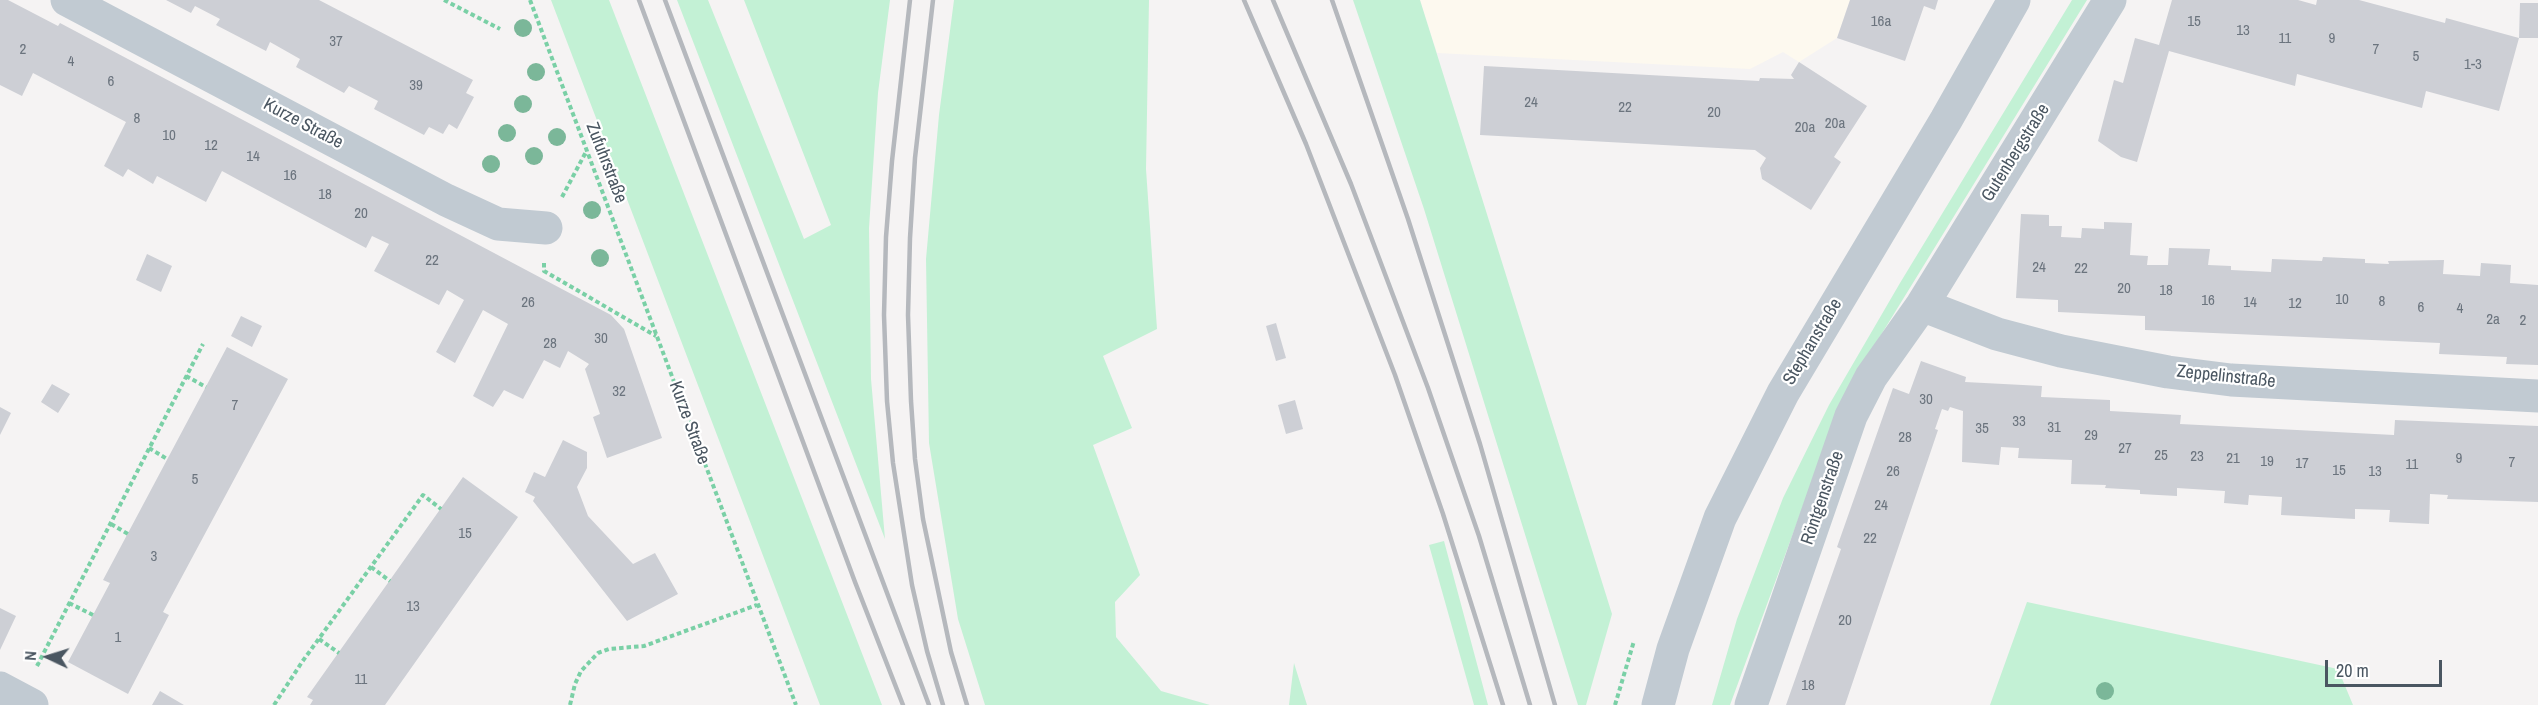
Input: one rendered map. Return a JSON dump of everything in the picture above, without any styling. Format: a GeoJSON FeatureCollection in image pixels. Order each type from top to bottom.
{"type":"FeatureCollection","features":[{"type":"Feature","properties":{"kind":"street","name":"Kurze Straße"},"geometry":{"type":"LineString","coordinates":[[67,0],[446,200],[498,224],[546,228]]}},
{"type":"Feature","properties":{"kind":"street","name":"Stephanstraße"},"geometry":{"type":"LineString","coordinates":[[1658,705],[1673,649],[1720,518],[1783,393],[1946,120],[2014,0]]}},
{"type":"Feature","properties":{"kind":"street","name":"Gutenbergstraße"},"geometry":{"type":"LineString","coordinates":[[1922,305],[2110,0]]}},
{"type":"Feature","properties":{"kind":"street","name":"Zeppelinstraße"},"geometry":{"type":"LineString","coordinates":[[1922,305],[2007,337],[2061,351],[2168,372],[2231,380],[2538,396]]}},
{"type":"Feature","properties":{"kind":"street","name":"Röntgenstraße"},"geometry":{"type":"LineString","coordinates":[[1751,705],[1851,416],[1871,377],[1922,305]]}},
{"type":"Feature","properties":{"kind":"path"},"geometry":{"type":"LineString","coordinates":[[444,0],[500,29]]}},
{"type":"Feature","properties":{"kind":"path","name":"Zufuhrstraße"},"geometry":{"type":"LineString","coordinates":[[530,0],[656,336]]}},
{"type":"Feature","properties":{"kind":"path"},"geometry":{"type":"LineString","coordinates":[[587,150],[546,228],[544,271],[656,336]]}},
{"type":"Feature","properties":{"kind":"path","name":"Kurze Straße"},"geometry":{"type":"LineString","coordinates":[[656,336],[796,705]]}},
{"type":"Feature","properties":{"kind":"path"},"geometry":{"type":"LineString","coordinates":[[18,697],[111,524],[203,344]]}},
{"type":"Feature","properties":{"kind":"path"},"geometry":{"type":"LineString","coordinates":[[186,376],[206,387]]}},
{"type":"Feature","properties":{"kind":"path"},"geometry":{"type":"LineString","coordinates":[[149,448],[167,459]]}},
{"type":"Feature","properties":{"kind":"path"},"geometry":{"type":"LineString","coordinates":[[274,705],[423,495],[441,509]]}},
{"type":"Feature","properties":{"kind":"path"},"geometry":{"type":"LineString","coordinates":[[111,524],[128,534]]}},
{"type":"Feature","properties":{"kind":"path"},"geometry":{"type":"LineString","coordinates":[[371,567],[390,581]]}},
{"type":"Feature","properties":{"kind":"path"},"geometry":{"type":"LineString","coordinates":[[69,603],[93,615]]}},
{"type":"Feature","properties":{"kind":"path"},"geometry":{"type":"LineString","coordinates":[[570,705],[574,684],[581,671],[598,653],[609,649],[644,646],[757,605]]}},
{"type":"Feature","properties":{"kind":"path"},"geometry":{"type":"LineString","coordinates":[[319,639],[339,654]]}},
{"type":"Feature","properties":{"kind":"shaded area"},"geometry":{"type":"Polygon","coordinates":[[[1420,0],[1850,0],[1837,38],[1799,62],[1783,52],[1750,69],[1437,53],[1420,0]]]}},
{"type":"Feature","properties":{"kind":"green space"},"geometry":{"type":"Polygon","coordinates":[[[551,0],[609,0],[882,705],[820,705],[551,0]]]}},
{"type":"Feature","properties":{"kind":"green space"},"geometry":{"type":"Polygon","coordinates":[[[677,0],[708,0],[804,239],[831,225],[744,0],[890,0],[878,93],[869,228],[871,379],[885,539],[677,0]]]}},
{"type":"Feature","properties":{"kind":"green space"},"geometry":{"type":"Polygon","coordinates":[[[954,0],[1149,0],[1146,169],[1157,329],[1103,356],[1132,428],[1093,445],[1140,575],[1115,602],[1116,637],[1161,691],[1210,705],[985,705],[958,619],[929,443],[926,259],[939,115],[954,0]]]}},
{"type":"Feature","properties":{"kind":"green space"},"geometry":{"type":"Polygon","coordinates":[[[1353,0],[1420,0],[1612,614],[1586,705],[1578,705],[1424,209],[1353,0]]]}},
{"type":"Feature","properties":{"kind":"green space"},"geometry":{"type":"Polygon","coordinates":[[[2072,0],[2087,0],[1860,369],[1838,411],[1730,705],[1712,705],[1737,619],[1783,498],[1829,405],[1900,283],[2072,0]]]}},
{"type":"Feature","properties":{"kind":"green space"},"geometry":{"type":"Polygon","coordinates":[[[1444,541],[1488,705],[1474,705],[1429,545],[1444,541]]]}},
{"type":"Feature","properties":{"kind":"green space"},"geometry":{"type":"Polygon","coordinates":[[[2027,602],[2338,669],[2353,705],[1990,705],[2027,602]]]}},
{"type":"Feature","properties":{"kind":"green space"},"geometry":{"type":"Polygon","coordinates":[[[1294,663],[1307,705],[1289,705],[1294,663]]]}},
{"type":"Feature","properties":{"kind":"building"},"geometry":{"type":"Polygon","coordinates":[[[0,0],[8,0],[58,26],[60,23],[611,315],[624,329],[662,438],[607,458],[593,417],[600,414],[585,369],[589,364],[568,351],[560,368],[544,360],[523,399],[504,390],[493,407],[473,396],[508,324],[483,310],[455,363],[436,352],[464,300],[447,290],[439,305],[374,271],[389,244],[372,236],[366,248],[222,171],[206,202],[157,176],[153,184],[128,169],[123,177],[104,166],[126,122],[33,73],[22,96],[0,85],[0,0]]]}},
{"type":"Feature","properties":{"kind":"building"},"geometry":{"type":"Polygon","coordinates":[[[166,0],[319,0],[473,80],[466,93],[474,97],[457,129],[449,124],[443,134],[429,127],[424,135],[374,109],[378,101],[349,86],[344,93],[296,67],[300,59],[270,42],[266,51],[216,25],[220,19],[195,6],[191,13],[166,0]]]}},
{"type":"Feature","properties":{"kind":"building"},"geometry":{"type":"Polygon","coordinates":[[[1850,0],[1938,0],[1935,10],[1924,6],[1905,61],[1837,38],[1850,0]]]}},
{"type":"Feature","properties":{"kind":"building"},"geometry":{"type":"Polygon","coordinates":[[[2172,0],[2298,0],[2316,5],[2317,0],[2359,0],[2445,23],[2446,18],[2519,38],[2499,111],[2426,91],[2422,108],[2297,74],[2295,86],[2169,51],[2137,162],[2121,157],[2098,141],[2114,80],[2123,83],[2135,38],[2159,45],[2172,0]]]}},
{"type":"Feature","properties":{"kind":"building"},"geometry":{"type":"Polygon","coordinates":[[[2520,3],[2538,3],[2538,38],[2519,38],[2520,3]]]}},
{"type":"Feature","properties":{"kind":"building"},"geometry":{"type":"Polygon","coordinates":[[[1799,62],[1867,106],[1834,157],[1841,162],[1811,210],[1762,179],[1760,168],[1766,158],[1755,150],[1480,135],[1484,66],[1759,81],[1760,78],[1794,79],[1791,75],[1799,62]]]}},
{"type":"Feature","properties":{"kind":"building"},"geometry":{"type":"Polygon","coordinates":[[[2021,214],[2049,215],[2049,226],[2062,226],[2061,237],[2081,238],[2082,228],[2104,229],[2104,222],[2132,223],[2130,255],[2148,256],[2147,265],[2168,265],[2169,248],[2210,249],[2208,265],[2231,266],[2231,270],[2271,272],[2272,259],[2322,261],[2323,257],[2365,259],[2365,263],[2389,264],[2388,261],[2444,260],[2443,274],[2480,276],[2481,263],[2511,265],[2510,283],[2538,285],[2538,365],[2506,364],[2507,357],[2439,354],[2440,343],[2145,330],[2145,316],[2058,312],[2058,300],[2016,298],[2021,214]]]}},
{"type":"Feature","properties":{"kind":"building"},"geometry":{"type":"Polygon","coordinates":[[[147,254],[172,266],[161,292],[136,280],[147,254]]]}},
{"type":"Feature","properties":{"kind":"building"},"geometry":{"type":"Polygon","coordinates":[[[241,316],[262,326],[252,347],[231,336],[241,316]]]}},
{"type":"Feature","properties":{"kind":"building"},"geometry":{"type":"Polygon","coordinates":[[[1276,323],[1286,358],[1276,361],[1266,326],[1276,323]]]}},
{"type":"Feature","properties":{"kind":"building"},"geometry":{"type":"Polygon","coordinates":[[[227,347],[288,379],[163,612],[169,615],[128,694],[68,662],[110,583],[103,580],[227,347]]]}},
{"type":"Feature","properties":{"kind":"building"},"geometry":{"type":"Polygon","coordinates":[[[1921,361],[1966,377],[1965,382],[2042,386],[2041,397],[2110,400],[2110,411],[2181,415],[2180,424],[2394,435],[2395,420],[2538,426],[2538,502],[2447,499],[2448,495],[2430,494],[2429,524],[2389,522],[2390,510],[2355,509],[2355,519],[2281,515],[2282,497],[2249,495],[2248,505],[2224,503],[2225,491],[2177,488],[2177,496],[2140,494],[2140,490],[2105,488],[2106,485],[2071,484],[2072,460],[2018,458],[2019,448],[2001,447],[1999,465],[1962,462],[1963,411],[1950,407],[1948,411],[1942,409],[1935,429],[1938,430],[1845,705],[1786,705],[1841,549],[1837,547],[1893,388],[1909,394],[1921,361]]]}},
{"type":"Feature","properties":{"kind":"building"},"geometry":{"type":"Polygon","coordinates":[[[52,384],[70,394],[58,413],[41,402],[52,384]]]}},
{"type":"Feature","properties":{"kind":"building"},"geometry":{"type":"Polygon","coordinates":[[[1295,400],[1303,429],[1286,434],[1278,405],[1295,400]]]}},
{"type":"Feature","properties":{"kind":"building"},"geometry":{"type":"Polygon","coordinates":[[[0,407],[11,413],[0,435],[0,407]]]}},
{"type":"Feature","properties":{"kind":"building"},"geometry":{"type":"Polygon","coordinates":[[[563,440],[587,452],[587,468],[577,487],[588,516],[633,564],[655,553],[678,594],[627,621],[533,501],[535,497],[525,492],[534,472],[545,477],[563,440]]]}},
{"type":"Feature","properties":{"kind":"building"},"geometry":{"type":"Polygon","coordinates":[[[463,477],[518,517],[385,705],[310,705],[313,700],[307,697],[463,477]]]}},
{"type":"Feature","properties":{"kind":"building"},"geometry":{"type":"Polygon","coordinates":[[[0,608],[16,616],[0,650],[0,608]]]}},
{"type":"Feature","properties":{"kind":"building"},"geometry":{"type":"Polygon","coordinates":[[[160,691],[184,705],[152,705],[160,691]]]}},
{"type":"Feature","properties":{"kind":"railway"},"geometry":{"type":"LineString","coordinates":[[639,0],[855,582],[903,705]]}},
{"type":"Feature","properties":{"kind":"railway"},"geometry":{"type":"LineString","coordinates":[[665,0],[929,705]]}},
{"type":"Feature","properties":{"kind":"railway"},"geometry":{"type":"LineString","coordinates":[[910,0],[886,237],[884,315],[887,401],[893,463],[912,585],[927,651],[943,705]]}},
{"type":"Feature","properties":{"kind":"railway"},"geometry":{"type":"LineString","coordinates":[[933,0],[915,158],[910,238],[908,315],[911,401],[915,459],[923,519],[951,652],[967,705]]}},
{"type":"Feature","properties":{"kind":"railway"},"geometry":{"type":"LineString","coordinates":[[1244,0],[1306,144],[1395,375],[1443,514],[1503,705]]}},
{"type":"Feature","properties":{"kind":"railway"},"geometry":{"type":"LineString","coordinates":[[1273,0],[1351,184],[1428,388],[1479,536],[1530,705]]}},
{"type":"Feature","properties":{"kind":"railway"},"geometry":{"type":"LineString","coordinates":[[1332,0],[1408,219],[1480,444],[1555,705]]}}]}
